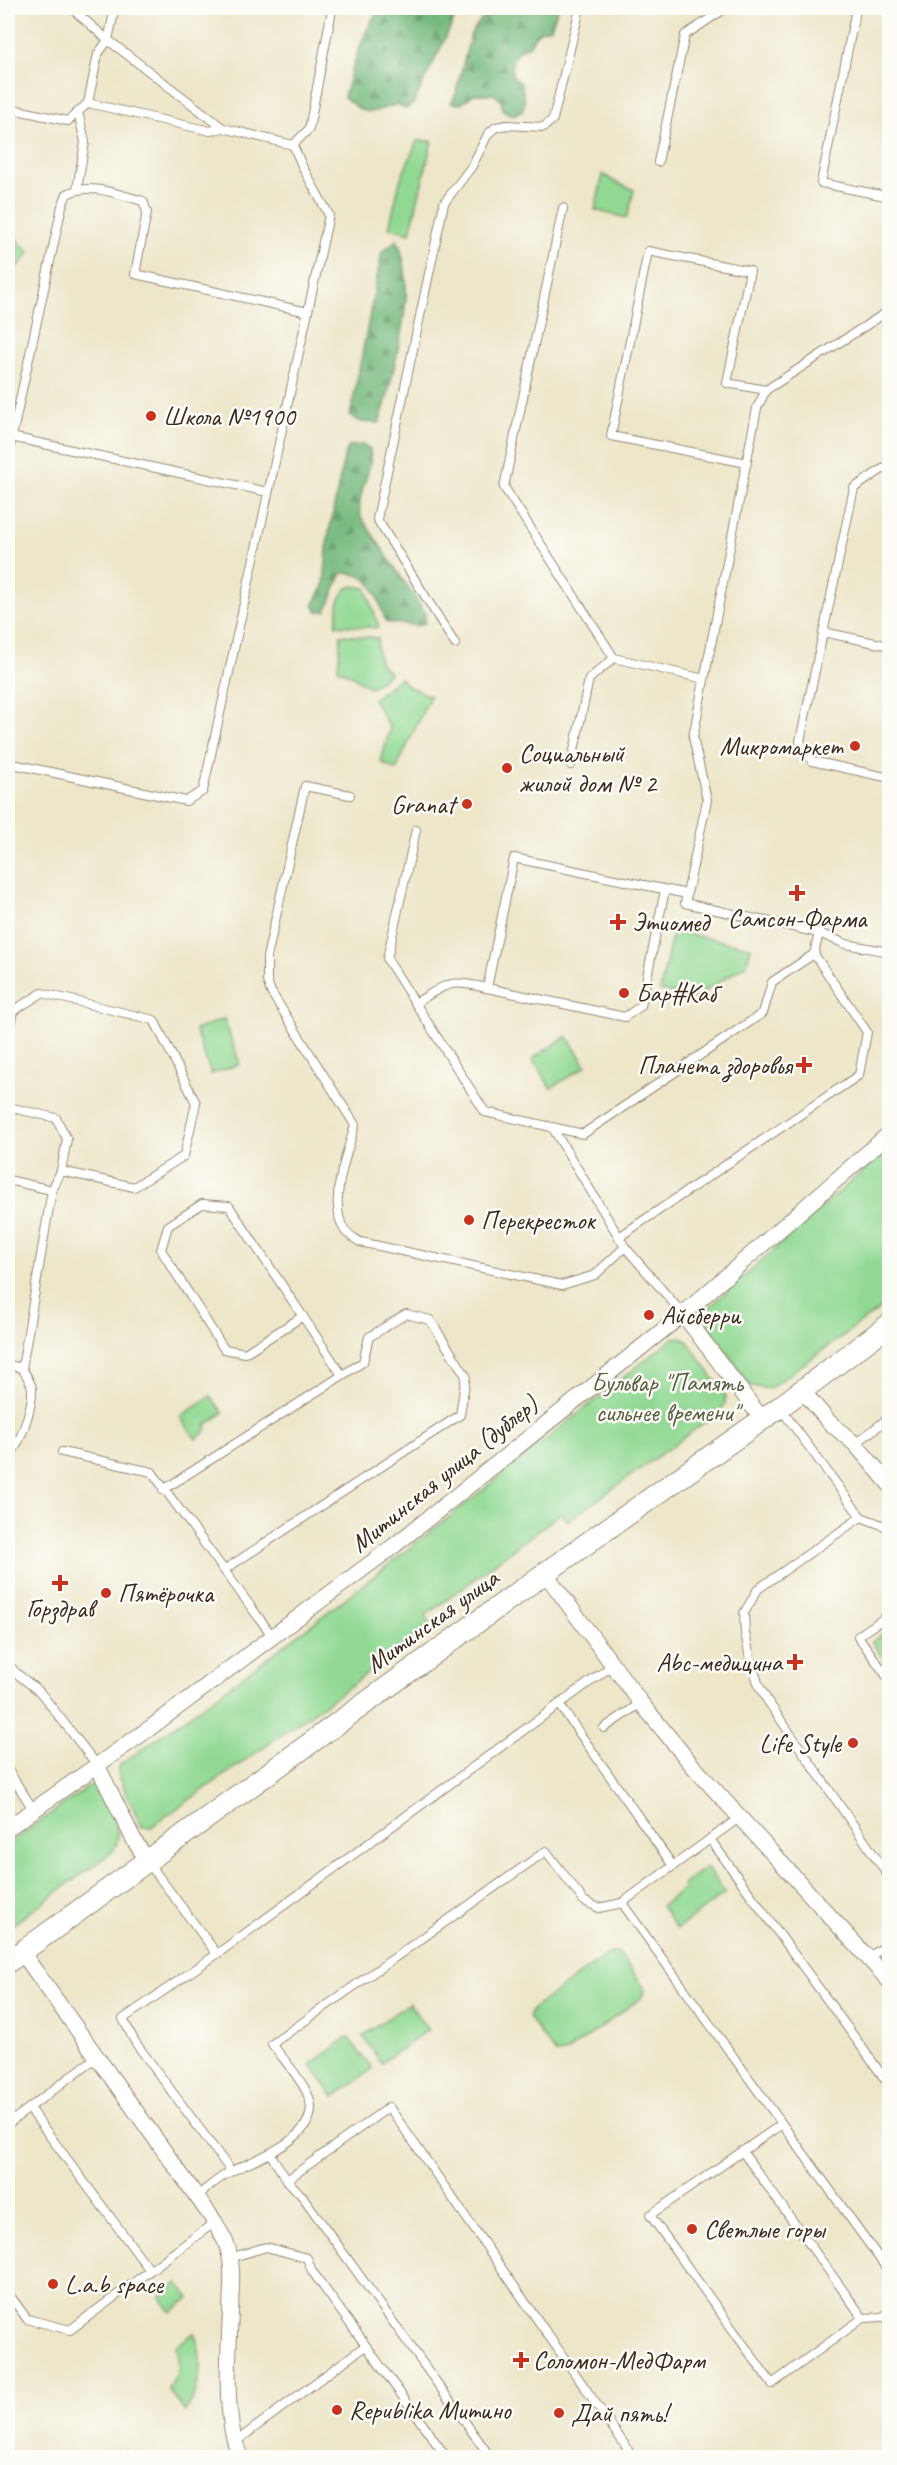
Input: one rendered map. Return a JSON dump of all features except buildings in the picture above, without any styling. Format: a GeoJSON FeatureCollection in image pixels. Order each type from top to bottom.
{"type":"FeatureCollection","features":[{"type":"Feature","properties":{"kind":"main road","name":"Митинская улица"},"geometry":{"type":"LineString","coordinates":[[14,1957],[545,1573],[780,1407],[890,1324]]}},
{"type":"Feature","properties":{"kind":"street","name":"Митинская улица (дублер)"},"geometry":{"type":"LineString","coordinates":[[8,1828],[98,1765],[395,1545],[683,1314],[890,1133]]}},
{"type":"Feature","properties":{"kind":"street"},"geometry":{"type":"LineString","coordinates":[[683,1314],[762,1419]]}},
{"type":"Feature","properties":{"kind":"street"},"geometry":{"type":"LineString","coordinates":[[802,1390],[829,1422],[855,1444],[890,1485]]}},
{"type":"Feature","properties":{"kind":"street"},"geometry":{"type":"LineString","coordinates":[[545,1573],[641,1702],[739,1818],[890,1982]]}},
{"type":"Feature","properties":{"kind":"street"},"geometry":{"type":"LineString","coordinates":[[98,1765],[134,1840],[147,1860]]}},
{"type":"Feature","properties":{"kind":"street"},"geometry":{"type":"LineString","coordinates":[[14,1957],[98,2056],[215,2223],[226,2243],[230,2258],[231,2292],[230,2391],[234,2443],[241,2457]]}},
{"type":"Feature","properties":{"kind":"lane"},"geometry":{"type":"LineString","coordinates":[[71,8],[108,40],[224,128],[293,145]]}},
{"type":"Feature","properties":{"kind":"lane"},"geometry":{"type":"LineString","coordinates":[[8,108],[68,121],[88,103],[98,54],[108,40],[115,8]]}},
{"type":"Feature","properties":{"kind":"lane"},"geometry":{"type":"LineString","coordinates":[[293,145],[309,129],[332,8]]}},
{"type":"Feature","properties":{"kind":"lane"},"geometry":{"type":"LineString","coordinates":[[455,644],[377,519],[444,202],[472,166],[488,134],[496,127],[507,125],[544,127],[553,119],[580,8]]}},
{"type":"Feature","properties":{"kind":"lane"},"geometry":{"type":"LineString","coordinates":[[658,162],[685,35],[726,8]]}},
{"type":"Feature","properties":{"kind":"lane"},"geometry":{"type":"LineString","coordinates":[[859,8],[856,9],[821,183],[890,197]]}},
{"type":"Feature","properties":{"kind":"lane"},"geometry":{"type":"LineString","coordinates":[[88,103],[210,131],[224,128]]}},
{"type":"Feature","properties":{"kind":"lane"},"geometry":{"type":"LineString","coordinates":[[77,189],[85,142],[78,112]]}},
{"type":"Feature","properties":{"kind":"lane"},"geometry":{"type":"LineString","coordinates":[[8,763],[186,801],[203,791],[329,215],[293,145]]}},
{"type":"Feature","properties":{"kind":"lane"},"geometry":{"type":"LineString","coordinates":[[8,455],[62,206],[67,194],[77,189],[91,188],[143,201],[147,212],[135,274],[308,312]]}},
{"type":"Feature","properties":{"kind":"lane"},"geometry":{"type":"LineString","coordinates":[[563,208],[504,487],[614,658],[704,679]]}},
{"type":"Feature","properties":{"kind":"lane"},"geometry":{"type":"LineString","coordinates":[[747,463],[611,436],[648,251],[750,271],[727,382],[766,390]]}},
{"type":"Feature","properties":{"kind":"lane"},"geometry":{"type":"LineString","coordinates":[[890,310],[766,390],[758,408],[693,738],[706,800],[685,903],[819,933],[846,944],[890,952]]}},
{"type":"Feature","properties":{"kind":"lane"},"geometry":{"type":"LineString","coordinates":[[11,437],[268,492]]}},
{"type":"Feature","properties":{"kind":"lane"},"geometry":{"type":"LineString","coordinates":[[890,464],[854,488],[800,741],[812,762],[890,778]]}},
{"type":"Feature","properties":{"kind":"lane"},"geometry":{"type":"LineString","coordinates":[[824,632],[890,646]]}},
{"type":"Feature","properties":{"kind":"lane"},"geometry":{"type":"LineString","coordinates":[[572,765],[589,679],[614,658]]}},
{"type":"Feature","properties":{"kind":"lane"},"geometry":{"type":"LineString","coordinates":[[350,795],[306,786],[267,957],[267,981],[271,992],[355,1125],[341,1173],[337,1209],[346,1232],[360,1242],[562,1285],[595,1275],[625,1247]]}},
{"type":"Feature","properties":{"kind":"lane"},"geometry":{"type":"LineString","coordinates":[[416,830],[387,958],[485,1112],[583,1134],[763,1013],[772,982],[814,954],[819,933]]}},
{"type":"Feature","properties":{"kind":"lane"},"geometry":{"type":"LineString","coordinates":[[487,988],[514,858],[687,894]]}},
{"type":"Feature","properties":{"kind":"lane"},"geometry":{"type":"LineString","coordinates":[[415,1003],[449,983],[457,982],[625,1017],[641,1006],[665,890]]}},
{"type":"Feature","properties":{"kind":"lane"},"geometry":{"type":"LineString","coordinates":[[619,1237],[859,1075],[867,1032],[814,954]]}},
{"type":"Feature","properties":{"kind":"lane"},"geometry":{"type":"LineString","coordinates":[[8,1036],[13,1011],[42,993],[154,1020],[196,1103],[184,1156],[134,1187],[61,1171]]}},
{"type":"Feature","properties":{"kind":"lane"},"geometry":{"type":"LineString","coordinates":[[8,1107],[56,1118],[67,1139],[61,1171],[52,1190],[22,1368],[33,1389],[23,1434],[14,1451],[8,1456]]}},
{"type":"Feature","properties":{"kind":"lane"},"geometry":{"type":"LineString","coordinates":[[552,1127],[625,1247],[683,1314]]}},
{"type":"Feature","properties":{"kind":"lane"},"geometry":{"type":"LineString","coordinates":[[8,1180],[52,1190]]}},
{"type":"Feature","properties":{"kind":"lane"},"geometry":{"type":"LineString","coordinates":[[303,1316],[245,1353],[224,1349],[161,1250],[168,1226],[202,1204],[229,1206],[303,1316],[342,1375]]}},
{"type":"Feature","properties":{"kind":"lane"},"geometry":{"type":"LineString","coordinates":[[163,1490],[363,1362],[369,1337],[406,1314],[430,1320],[466,1376],[460,1415],[224,1570]]}},
{"type":"Feature","properties":{"kind":"lane"},"geometry":{"type":"LineString","coordinates":[[8,1365],[22,1368]]}},
{"type":"Feature","properties":{"kind":"lane"},"geometry":{"type":"LineString","coordinates":[[780,1407],[861,1517],[890,1528]]}},
{"type":"Feature","properties":{"kind":"lane"},"geometry":{"type":"LineString","coordinates":[[855,1444],[890,1417]]}},
{"type":"Feature","properties":{"kind":"lane"},"geometry":{"type":"LineString","coordinates":[[62,1452],[152,1472],[273,1637]]}},
{"type":"Feature","properties":{"kind":"lane"},"geometry":{"type":"LineString","coordinates":[[861,1517],[758,1589],[744,1613],[745,1633],[756,1677],[767,1700],[890,1878]]}},
{"type":"Feature","properties":{"kind":"lane"},"geometry":{"type":"LineString","coordinates":[[890,1614],[858,1636],[890,1681]]}},
{"type":"Feature","properties":{"kind":"lane"},"geometry":{"type":"LineString","coordinates":[[8,1663],[16,1673],[40,1692],[98,1765]]}},
{"type":"Feature","properties":{"kind":"lane"},"geometry":{"type":"LineString","coordinates":[[231,2171],[135,2042],[123,2019],[217,1954],[613,1665]]}},
{"type":"Feature","properties":{"kind":"lane"},"geometry":{"type":"LineString","coordinates":[[604,1728],[641,1702]]}},
{"type":"Feature","properties":{"kind":"lane"},"geometry":{"type":"LineString","coordinates":[[559,1704],[673,1866]]}},
{"type":"Feature","properties":{"kind":"lane"},"geometry":{"type":"LineString","coordinates":[[8,1770],[33,1809]]}},
{"type":"Feature","properties":{"kind":"lane"},"geometry":{"type":"LineString","coordinates":[[196,2197],[231,2171],[271,2155],[301,2132],[310,2114],[309,2095],[272,2044],[546,1851],[585,1901],[599,1908],[622,1903],[739,1818]]}},
{"type":"Feature","properties":{"kind":"lane"},"geometry":{"type":"LineString","coordinates":[[710,1839],[890,2086]]}},
{"type":"Feature","properties":{"kind":"lane"},"geometry":{"type":"LineString","coordinates":[[147,1860],[217,1954]]}},
{"type":"Feature","properties":{"kind":"lane"},"geometry":{"type":"LineString","coordinates":[[622,1903],[890,2273]]}},
{"type":"Feature","properties":{"kind":"lane"},"geometry":{"type":"LineString","coordinates":[[869,1957],[890,1943]]}},
{"type":"Feature","properties":{"kind":"lane"},"geometry":{"type":"LineString","coordinates":[[8,2124],[98,2056]]}},
{"type":"Feature","properties":{"kind":"lane"},"geometry":{"type":"LineString","coordinates":[[287,2180],[390,2107],[634,2457]]}},
{"type":"Feature","properties":{"kind":"lane"},"geometry":{"type":"LineString","coordinates":[[29,2108],[149,2270]]}},
{"type":"Feature","properties":{"kind":"lane"},"geometry":{"type":"LineString","coordinates":[[782,2124],[650,2215],[772,2384],[863,2318],[882,2317],[890,2312]]}},
{"type":"Feature","properties":{"kind":"lane"},"geometry":{"type":"LineString","coordinates":[[742,2151],[863,2318]]}},
{"type":"Feature","properties":{"kind":"lane"},"geometry":{"type":"LineString","coordinates":[[271,2155],[491,2457]]}},
{"type":"Feature","properties":{"kind":"lane"},"geometry":{"type":"LineString","coordinates":[[8,2293],[27,2319],[70,2330],[215,2223]]}},
{"type":"Feature","properties":{"kind":"lane"},"geometry":{"type":"LineString","coordinates":[[230,2258],[266,2247],[307,2258],[312,2271],[447,2457]]}},
{"type":"Feature","properties":{"kind":"lane"},"geometry":{"type":"LineString","coordinates":[[234,2443],[365,2346]]}},
{"type":"Feature","properties":{"kind":"lane"},"geometry":{"type":"LineString","coordinates":[[125,2457],[128,2455],[130,2457]]}},
{"type":"Feature","properties":{"kind":"green space"},"geometry":{"type":"Polygon","coordinates":[[[381,8],[460,8],[413,104],[405,109],[397,104],[369,112],[358,108],[344,97],[364,37],[381,8]]]}},
{"type":"Feature","properties":{"kind":"green space"},"geometry":{"type":"Polygon","coordinates":[[[490,8],[558,8],[551,28],[538,32],[528,46],[520,50],[513,59],[513,77],[521,83],[525,102],[522,112],[512,115],[503,110],[501,100],[494,94],[474,94],[461,104],[451,103],[456,93],[471,33],[490,8]]]}},
{"type":"Feature","properties":{"kind":"green space"},"geometry":{"type":"Polygon","coordinates":[[[417,141],[432,141],[410,233],[389,228],[400,181],[417,141]]]}},
{"type":"Feature","properties":{"kind":"green space"},"geometry":{"type":"Polygon","coordinates":[[[603,174],[634,190],[627,218],[595,210],[603,174]]]}},
{"type":"Feature","properties":{"kind":"green space"},"geometry":{"type":"Polygon","coordinates":[[[8,231],[30,253],[8,276],[8,231]]]}},
{"type":"Feature","properties":{"kind":"green space"},"geometry":{"type":"Polygon","coordinates":[[[397,240],[405,269],[406,284],[402,329],[389,391],[379,423],[362,422],[350,416],[382,252],[397,240]]]}},
{"type":"Feature","properties":{"kind":"green space"},"geometry":{"type":"Polygon","coordinates":[[[364,445],[370,449],[370,458],[360,500],[361,517],[425,613],[425,623],[418,626],[386,622],[373,587],[361,576],[353,574],[342,573],[326,611],[317,611],[313,605],[324,586],[328,537],[344,457],[349,446],[364,445]]]}},
{"type":"Feature","properties":{"kind":"green space"},"geometry":{"type":"Polygon","coordinates":[[[353,586],[366,588],[379,628],[336,625],[339,601],[346,589],[353,586]]]}},
{"type":"Feature","properties":{"kind":"green space"},"geometry":{"type":"Polygon","coordinates":[[[341,635],[378,638],[379,658],[390,673],[370,688],[338,669],[341,635]]]}},
{"type":"Feature","properties":{"kind":"green space"},"geometry":{"type":"Polygon","coordinates":[[[400,678],[407,686],[430,696],[396,770],[381,762],[390,728],[373,699],[400,678]]]}},
{"type":"Feature","properties":{"kind":"green space"},"geometry":{"type":"Polygon","coordinates":[[[673,931],[751,947],[747,964],[694,998],[660,991],[673,931]]]}},
{"type":"Feature","properties":{"kind":"green space"},"geometry":{"type":"Polygon","coordinates":[[[224,1019],[240,1064],[211,1074],[195,1030],[224,1019]]]}},
{"type":"Feature","properties":{"kind":"green space"},"geometry":{"type":"Polygon","coordinates":[[[567,1036],[586,1066],[551,1088],[532,1059],[567,1036]]]}},
{"type":"Feature","properties":{"kind":"green space"},"geometry":{"type":"Polygon","coordinates":[[[889,1148],[889,1302],[769,1389],[750,1386],[706,1322],[706,1310],[889,1148]]]}},
{"type":"Feature","properties":{"kind":"green space","name":"Бульвар \"Память сильнее времени\""},"geometry":{"type":"Polygon","coordinates":[[[682,1337],[688,1342],[725,1395],[725,1404],[719,1412],[568,1521],[561,1513],[425,1616],[431,1625],[353,1684],[151,1827],[142,1827],[119,1778],[118,1767],[122,1763],[193,1713],[332,1608],[673,1338],[682,1337]]]}},
{"type":"Feature","properties":{"kind":"green space"},"geometry":{"type":"Polygon","coordinates":[[[211,1396],[223,1413],[207,1424],[205,1432],[196,1439],[180,1417],[211,1396]]]}},
{"type":"Feature","properties":{"kind":"green space"},"geometry":{"type":"Polygon","coordinates":[[[889,1630],[889,1667],[872,1642],[889,1630]]]}},
{"type":"Feature","properties":{"kind":"green space"},"geometry":{"type":"Polygon","coordinates":[[[91,1785],[100,1788],[115,1821],[118,1838],[116,1846],[111,1853],[8,1928],[8,1844],[91,1785]]]}},
{"type":"Feature","properties":{"kind":"green space"},"geometry":{"type":"Polygon","coordinates":[[[706,1867],[725,1893],[677,1929],[661,1906],[684,1889],[682,1885],[706,1867]]]}},
{"type":"Feature","properties":{"kind":"green space"},"geometry":{"type":"Polygon","coordinates":[[[618,1952],[645,1990],[641,1998],[565,2053],[556,2054],[531,2021],[529,2017],[533,2009],[602,1958],[618,1952]]]}},
{"type":"Feature","properties":{"kind":"green space"},"geometry":{"type":"Polygon","coordinates":[[[409,2003],[428,2030],[381,2063],[363,2036],[409,2003]]]}},
{"type":"Feature","properties":{"kind":"green space"},"geometry":{"type":"Polygon","coordinates":[[[348,2037],[372,2069],[334,2097],[310,2065],[348,2037]]]}},
{"type":"Feature","properties":{"kind":"green space"},"geometry":{"type":"Polygon","coordinates":[[[178,2283],[190,2298],[171,2312],[160,2297],[178,2283]]]}},
{"type":"Feature","properties":{"kind":"green space"},"geometry":{"type":"Polygon","coordinates":[[[194,2333],[199,2353],[200,2373],[195,2393],[185,2412],[168,2389],[178,2369],[175,2347],[194,2333]]]}},
{"type":"Feature","properties":{"kind":"place","name":"Школа №1900"},"geometry":{"type":"Point","coordinates":[151,416]}},
{"type":"Feature","properties":{"kind":"place","name":"Микромаркет"},"geometry":{"type":"Point","coordinates":[855,746]}},
{"type":"Feature","properties":{"kind":"place","name":"Социальный жилой дом № 2"},"geometry":{"type":"Point","coordinates":[507,768]}},
{"type":"Feature","properties":{"kind":"place","name":"Granat"},"geometry":{"type":"Point","coordinates":[467,804]}},
{"type":"Feature","properties":{"kind":"place","name":"Самсон-Фарма"},"geometry":{"type":"Point","coordinates":[797,893]}},
{"type":"Feature","properties":{"kind":"place","name":"Этиомед"},"geometry":{"type":"Point","coordinates":[618,922]}},
{"type":"Feature","properties":{"kind":"place","name":"Бар#Каб"},"geometry":{"type":"Point","coordinates":[624,993]}},
{"type":"Feature","properties":{"kind":"place","name":"Планета здоровья"},"geometry":{"type":"Point","coordinates":[804,1065]}},
{"type":"Feature","properties":{"kind":"place","name":"Перекресток"},"geometry":{"type":"Point","coordinates":[469,1220]}},
{"type":"Feature","properties":{"kind":"place","name":"Айсберри"},"geometry":{"type":"Point","coordinates":[649,1315]}},
{"type":"Feature","properties":{"kind":"place","name":"Горздрав"},"geometry":{"type":"Point","coordinates":[60,1583]}},
{"type":"Feature","properties":{"kind":"place","name":"Пятёрочка"},"geometry":{"type":"Point","coordinates":[106,1593]}},
{"type":"Feature","properties":{"kind":"place","name":"Abc-медицина"},"geometry":{"type":"Point","coordinates":[795,1662]}},
{"type":"Feature","properties":{"kind":"place","name":"Life Style"},"geometry":{"type":"Point","coordinates":[853,1743]}},
{"type":"Feature","properties":{"kind":"place","name":"Светлые горы"},"geometry":{"type":"Point","coordinates":[692,2229]}},
{"type":"Feature","properties":{"kind":"place","name":"L.a.b space"},"geometry":{"type":"Point","coordinates":[53,2284]}},
{"type":"Feature","properties":{"kind":"place","name":"Соломон-МедФарм"},"geometry":{"type":"Point","coordinates":[521,2360]}},
{"type":"Feature","properties":{"kind":"place","name":"Republika Митино"},"geometry":{"type":"Point","coordinates":[337,2410]}},
{"type":"Feature","properties":{"kind":"place","name":"Дай пять!"},"geometry":{"type":"Point","coordinates":[559,2413]}}]}
